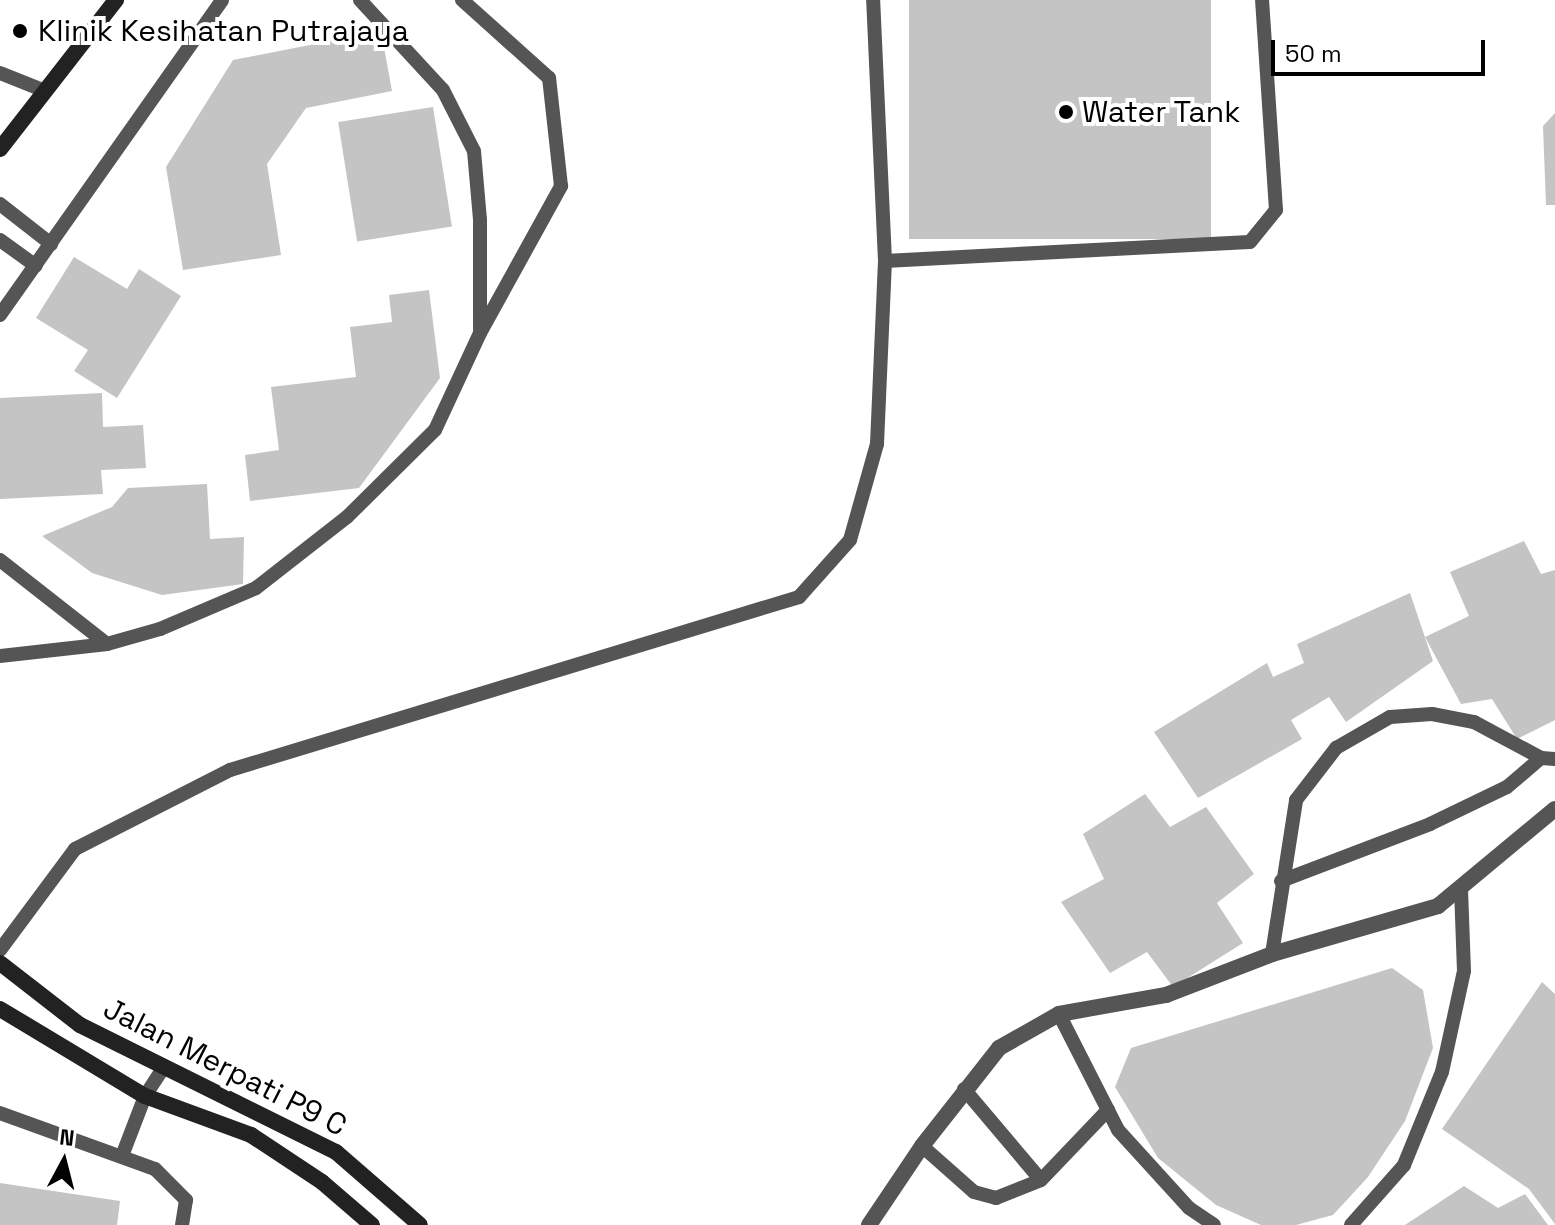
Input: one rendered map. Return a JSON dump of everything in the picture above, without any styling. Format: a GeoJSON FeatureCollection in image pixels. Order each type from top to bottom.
{"type":"FeatureCollection","features":[{"type":"Feature","properties":{"kind":"street"},"geometry":{"type":"LineString","coordinates":[[0,149],[116,0]]}},
{"type":"Feature","properties":{"kind":"street"},"geometry":{"type":"LineString","coordinates":[[869,1225],[922,1146],[999,1048],[1059,1014],[1166,995],[1272,954],[1438,906],[1555,809]]}},
{"type":"Feature","properties":{"kind":"street","name":"Jalan Merpati P9 C"},"geometry":{"type":"LineString","coordinates":[[0,963],[80,1025],[336,1152],[420,1225]]}},
{"type":"Feature","properties":{"kind":"street","name":"Jalan Merpati P9 C"},"geometry":{"type":"LineString","coordinates":[[0,1009],[145,1096],[251,1135],[322,1182],[372,1225]]}},
{"type":"Feature","properties":{"kind":"lane"},"geometry":{"type":"LineString","coordinates":[[0,315],[222,0]]}},
{"type":"Feature","properties":{"kind":"lane"},"geometry":{"type":"LineString","coordinates":[[360,0],[443,90],[474,151],[480,220],[480,333]]}},
{"type":"Feature","properties":{"kind":"lane"},"geometry":{"type":"LineString","coordinates":[[3,654],[107,644],[160,629],[256,588],[347,517],[435,430],[480,333],[561,186],[549,78],[462,0]]}},
{"type":"Feature","properties":{"kind":"lane"},"geometry":{"type":"LineString","coordinates":[[0,950],[75,849],[230,770],[799,597],[850,540],[877,444],[885,261],[873,0]]}},
{"type":"Feature","properties":{"kind":"lane"},"geometry":{"type":"LineString","coordinates":[[885,261],[1250,242],[1276,210],[1262,0]]}},
{"type":"Feature","properties":{"kind":"lane"},"geometry":{"type":"LineString","coordinates":[[0,73],[45,91]]}},
{"type":"Feature","properties":{"kind":"lane"},"geometry":{"type":"LineString","coordinates":[[0,204],[51,244]]}},
{"type":"Feature","properties":{"kind":"lane"},"geometry":{"type":"LineString","coordinates":[[0,240],[36,266]]}},
{"type":"Feature","properties":{"kind":"lane"},"geometry":{"type":"LineString","coordinates":[[0,560],[107,644]]}},
{"type":"Feature","properties":{"kind":"lane"},"geometry":{"type":"LineString","coordinates":[[1272,954],[1281,881],[1296,800],[1336,748],[1390,717],[1432,714],[1474,722],[1548,758],[1507,787],[1430,824],[1281,881]]}},
{"type":"Feature","properties":{"kind":"lane"},"geometry":{"type":"LineString","coordinates":[[1351,1225],[1404,1165],[1442,1072],[1464,971],[1461,889]]}},
{"type":"Feature","properties":{"kind":"lane"},"geometry":{"type":"LineString","coordinates":[[1059,1014],[1118,1130],[1179,1197],[1214,1225]]}},
{"type":"Feature","properties":{"kind":"lane"},"geometry":{"type":"LineString","coordinates":[[122,1156],[145,1096],[163,1068]]}},
{"type":"Feature","properties":{"kind":"lane"},"geometry":{"type":"LineString","coordinates":[[964,1089],[1041,1180]]}},
{"type":"Feature","properties":{"kind":"lane"},"geometry":{"type":"LineString","coordinates":[[922,1146],[974,1192],[996,1198],[1041,1180],[1108,1110]]}},
{"type":"Feature","properties":{"kind":"lane"},"geometry":{"type":"LineString","coordinates":[[0,1113],[155,1169],[186,1200],[182,1225]]}},
{"type":"Feature","properties":{"kind":"building","name":"Water Tank"},"geometry":{"type":"Polygon","coordinates":[[[909,0],[1211,0],[1211,239],[909,239],[909,0]]]}},
{"type":"Feature","properties":{"kind":"building"},"geometry":{"type":"Polygon","coordinates":[[[381,31],[392,91],[306,108],[267,164],[281,255],[183,270],[166,167],[233,60],[381,31]]]}},
{"type":"Feature","properties":{"kind":"building"},"geometry":{"type":"Polygon","coordinates":[[[433,107],[452,227],[357,242],[338,122],[433,107]]]}},
{"type":"Feature","properties":{"kind":"building"},"geometry":{"type":"Polygon","coordinates":[[[1555,113],[1555,205],[1546,205],[1543,126],[1555,113]]]}},
{"type":"Feature","properties":{"kind":"building"},"geometry":{"type":"Polygon","coordinates":[[[74,257],[127,289],[139,269],[181,296],[117,398],[74,371],[88,350],[36,318],[74,257]]]}},
{"type":"Feature","properties":{"kind":"building"},"geometry":{"type":"Polygon","coordinates":[[[429,290],[440,378],[359,488],[250,501],[245,455],[279,450],[271,387],[356,377],[350,327],[392,322],[389,295],[429,290]]]}},
{"type":"Feature","properties":{"kind":"building"},"geometry":{"type":"Polygon","coordinates":[[[102,393],[103,427],[143,425],[146,468],[101,470],[103,494],[0,499],[0,398],[102,393]]]}},
{"type":"Feature","properties":{"kind":"building"},"geometry":{"type":"Polygon","coordinates":[[[207,484],[210,539],[244,537],[243,584],[162,595],[92,573],[42,536],[112,507],[128,488],[207,484]]]}},
{"type":"Feature","properties":{"kind":"building"},"geometry":{"type":"Polygon","coordinates":[[[1524,541],[1541,574],[1555,570],[1555,720],[1517,739],[1492,699],[1461,704],[1425,637],[1469,616],[1450,572],[1524,541]]]}},
{"type":"Feature","properties":{"kind":"building"},"geometry":{"type":"Polygon","coordinates":[[[1410,593],[1433,661],[1346,722],[1329,697],[1291,720],[1302,739],[1198,798],[1154,732],[1267,663],[1273,677],[1304,663],[1297,644],[1410,593]]]}},
{"type":"Feature","properties":{"kind":"building"},"geometry":{"type":"Polygon","coordinates":[[[1145,794],[1170,827],[1206,807],[1254,874],[1217,903],[1243,943],[1173,987],[1147,952],[1110,973],[1061,902],[1104,879],[1083,834],[1145,794]]]}},
{"type":"Feature","properties":{"kind":"building"},"geometry":{"type":"Polygon","coordinates":[[[1392,968],[1423,990],[1433,1048],[1405,1121],[1368,1177],[1333,1215],[1296,1225],[1261,1225],[1216,1205],[1158,1158],[1115,1087],[1131,1048],[1392,968]]]}},
{"type":"Feature","properties":{"kind":"building"},"geometry":{"type":"Polygon","coordinates":[[[1542,982],[1555,994],[1555,1224],[1529,1189],[1442,1129],[1542,982]]]}},
{"type":"Feature","properties":{"kind":"building"},"geometry":{"type":"Polygon","coordinates":[[[0,1183],[120,1201],[117,1225],[0,1225],[0,1183]]]}},
{"type":"Feature","properties":{"kind":"building"},"geometry":{"type":"Polygon","coordinates":[[[1464,1186],[1498,1208],[1525,1194],[1548,1225],[1405,1225],[1464,1186]]]}},
{"type":"Feature","properties":{"kind":"place","name":"Klinik Kesihatan Putrajaya"},"geometry":{"type":"Point","coordinates":[20,31]}},
{"type":"Feature","properties":{"kind":"place","name":"Water Tank"},"geometry":{"type":"Point","coordinates":[1066,112]}}]}
